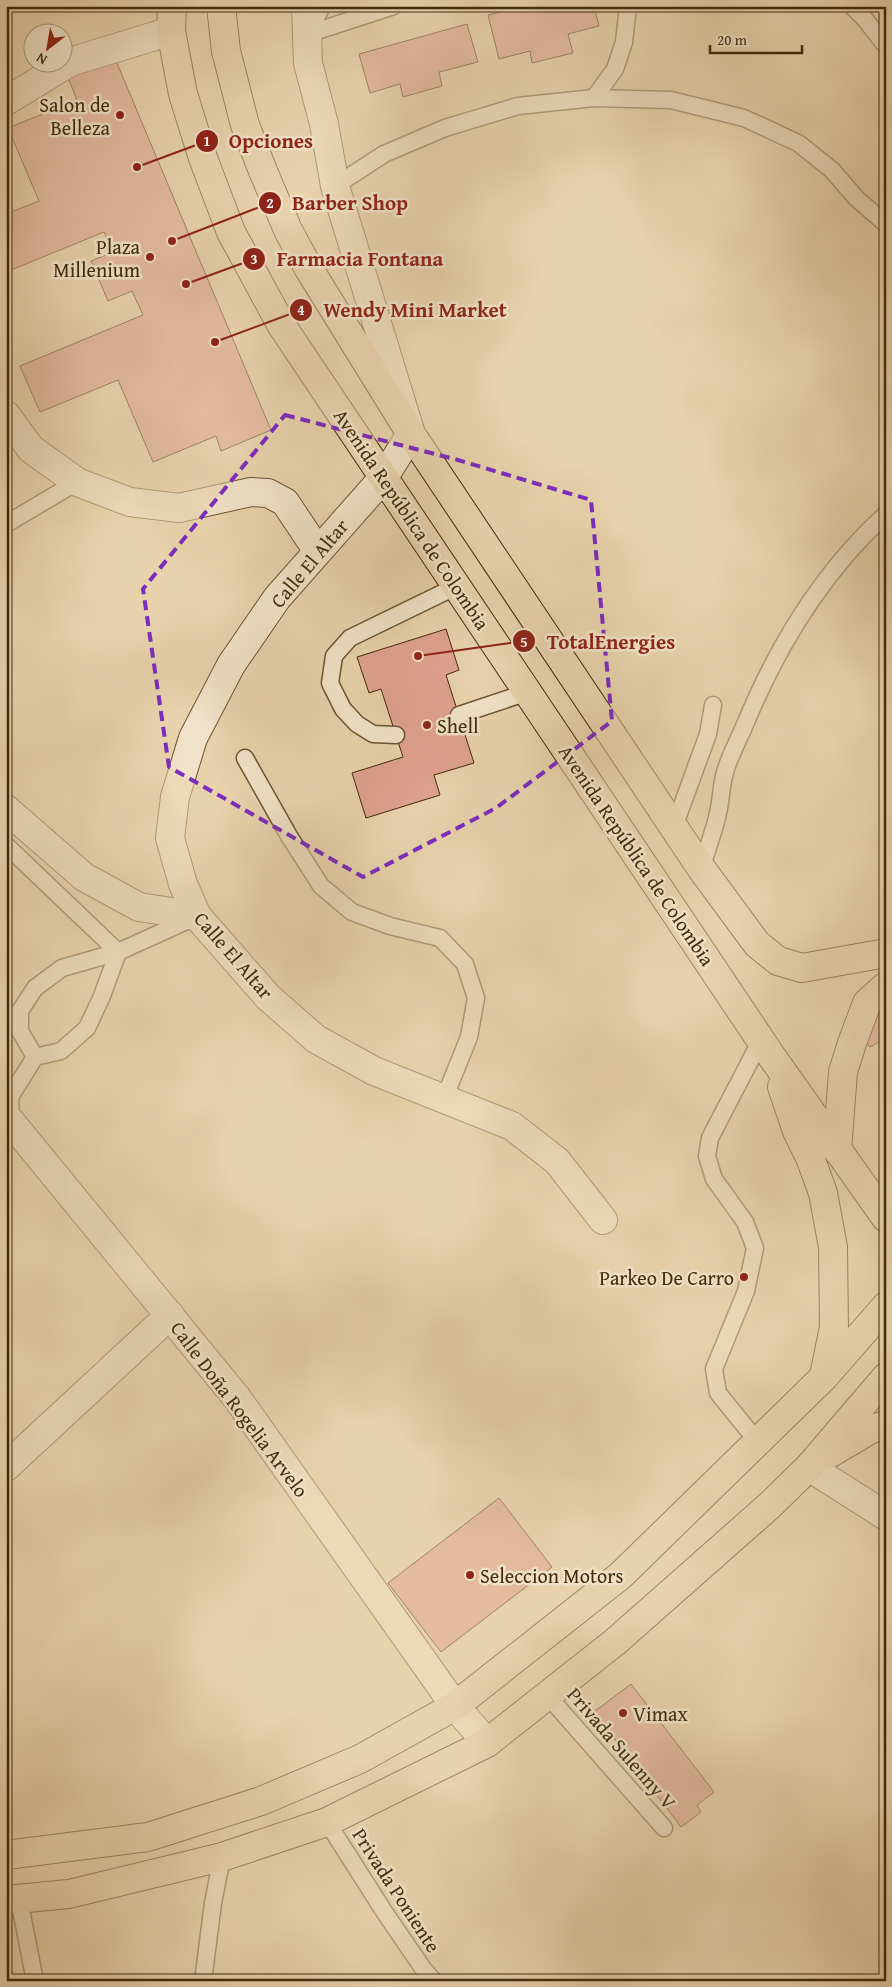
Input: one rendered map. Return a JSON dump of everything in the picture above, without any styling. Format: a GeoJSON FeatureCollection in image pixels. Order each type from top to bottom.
{"type":"FeatureCollection","features":[{"type":"Feature","properties":{"kind":"main road"},"geometry":{"type":"LineString","coordinates":[[221,6],[226,51],[245,125],[288,230],[309,269],[411,434],[701,868],[757,944],[778,962],[802,968],[886,953]]}},
{"type":"Feature","properties":{"kind":"main road","name":"Avenida República de Colombia"},"geometry":{"type":"LineString","coordinates":[[172,18],[183,94],[203,158],[231,232],[282,326],[766,1048],[886,1218]]}},
{"type":"Feature","properties":{"kind":"main road"},"geometry":{"type":"LineString","coordinates":[[837,1150],[844,1072],[852,1043],[867,1003],[886,986]]}},
{"type":"Feature","properties":{"kind":"main road"},"geometry":{"type":"LineString","coordinates":[[766,1048],[797,1131],[811,1160],[823,1193],[833,1247],[834,1327],[824,1377]]}},
{"type":"Feature","properties":{"kind":"main road"},"geometry":{"type":"LineString","coordinates":[[6,1855],[148,1838],[251,1804],[360,1759],[455,1706],[620,1576],[824,1377],[886,1306]]}},
{"type":"Feature","properties":{"kind":"main road"},"geometry":{"type":"LineString","coordinates":[[12,1900],[69,1894],[222,1857],[327,1822],[487,1743],[615,1642],[769,1506],[809,1466],[886,1377]]}},
{"type":"Feature","properties":{"kind":"main road"},"geometry":{"type":"LineString","coordinates":[[809,1466],[871,1429],[886,1425]]}},
{"type":"Feature","properties":{"kind":"street"},"geometry":{"type":"LineString","coordinates":[[306,6],[308,63],[324,124],[334,186],[411,434]]}},
{"type":"Feature","properties":{"kind":"street"},"geometry":{"type":"LineString","coordinates":[[6,101],[70,62],[172,18]]}},
{"type":"Feature","properties":{"kind":"street"},"geometry":{"type":"LineString","coordinates":[[6,415],[31,449],[77,482],[130,502],[179,508],[251,492],[268,493],[285,502],[317,550]]}},
{"type":"Feature","properties":{"kind":"street","name":"Calle El Altar"},"geometry":{"type":"LineString","coordinates":[[411,434],[384,477],[276,598],[231,665],[193,738],[174,797],[170,838],[182,884],[197,916],[268,996],[316,1039],[374,1071],[512,1126],[557,1161],[603,1220]]}},
{"type":"Feature","properties":{"kind":"street"},"geometry":{"type":"LineString","coordinates":[[6,809],[84,877],[139,907],[197,916]]}},
{"type":"Feature","properties":{"kind":"street","name":"Calle Doña Rogelia Arvelo"},"geometry":{"type":"LineString","coordinates":[[11,1122],[237,1398],[455,1706],[487,1743]]}},
{"type":"Feature","properties":{"kind":"street"},"geometry":{"type":"LineString","coordinates":[[6,1467],[170,1315]]}},
{"type":"Feature","properties":{"kind":"street"},"geometry":{"type":"LineString","coordinates":[[809,1466],[886,1516]]}},
{"type":"Feature","properties":{"kind":"lane"},"geometry":{"type":"LineString","coordinates":[[308,34],[322,6]]}},
{"type":"Feature","properties":{"kind":"lane"},"geometry":{"type":"LineString","coordinates":[[308,34],[394,6]]}},
{"type":"Feature","properties":{"kind":"lane"},"geometry":{"type":"LineString","coordinates":[[594,98],[615,69],[624,42],[628,6]]}},
{"type":"Feature","properties":{"kind":"lane"},"geometry":{"type":"LineString","coordinates":[[852,6],[886,46]]}},
{"type":"Feature","properties":{"kind":"lane"},"geometry":{"type":"LineString","coordinates":[[334,186],[384,154],[445,128],[518,106],[594,98],[671,100],[744,118],[798,143],[832,170],[856,198],[886,224]]}},
{"type":"Feature","properties":{"kind":"lane"},"geometry":{"type":"LineString","coordinates":[[6,524],[77,482]]}},
{"type":"Feature","properties":{"kind":"lane"},"geometry":{"type":"LineString","coordinates":[[701,868],[718,814],[724,776],[758,692],[779,650],[820,585],[854,545],[886,514]]}},
{"type":"Feature","properties":{"kind":"lane"},"geometry":{"type":"LineString","coordinates":[[396,735],[373,734],[357,724],[343,709],[330,683],[334,656],[350,638],[457,586]]}},
{"type":"Feature","properties":{"kind":"lane"},"geometry":{"type":"LineString","coordinates":[[459,716],[528,692]]}},
{"type":"Feature","properties":{"kind":"lane"},"geometry":{"type":"LineString","coordinates":[[674,827],[708,734],[713,705]]}},
{"type":"Feature","properties":{"kind":"lane"},"geometry":{"type":"LineString","coordinates":[[246,758],[289,836],[321,886],[352,912],[390,926],[440,938],[465,964],[476,998],[469,1037],[444,1099]]}},
{"type":"Feature","properties":{"kind":"lane"},"geometry":{"type":"LineString","coordinates":[[6,845],[118,952]]}},
{"type":"Feature","properties":{"kind":"lane"},"geometry":{"type":"LineString","coordinates":[[34,1057],[20,1031],[20,1010],[35,988],[62,968],[118,952],[197,916]]}},
{"type":"Feature","properties":{"kind":"lane"},"geometry":{"type":"LineString","coordinates":[[11,1122],[10,1097],[34,1057],[61,1051],[87,1028],[102,996],[118,952]]}},
{"type":"Feature","properties":{"kind":"lane"},"geometry":{"type":"LineString","coordinates":[[757,1441],[718,1393],[714,1370],[746,1291],[755,1248],[745,1222],[714,1179],[707,1156],[710,1138],[766,1048]]}},
{"type":"Feature","properties":{"kind":"lane","name":"Privada Sulenny V"},"geometry":{"type":"LineString","coordinates":[[547,1695],[664,1828]]}},
{"type":"Feature","properties":{"kind":"lane","name":"Privada Poniente"},"geometry":{"type":"LineString","coordinates":[[327,1822],[385,1913],[424,1970],[434,1981]]}},
{"type":"Feature","properties":{"kind":"lane"},"geometry":{"type":"LineString","coordinates":[[203,1981],[213,1903],[222,1857]]}},
{"type":"Feature","properties":{"kind":"lane"},"geometry":{"type":"LineString","coordinates":[[12,1900],[35,1981]]}},
{"type":"Feature","properties":{"kind":"highlighted area"},"geometry":{"type":"Polygon","coordinates":[[[285,415],[458,460],[591,500],[612,721],[496,808],[363,877],[169,767],[143,589],[285,415]]]}},
{"type":"Feature","properties":{"kind":"building"},"geometry":{"type":"Polygon","coordinates":[[[525,6],[594,6],[599,26],[568,34],[573,53],[532,63],[530,51],[499,59],[488,15],[525,6]]]}},
{"type":"Feature","properties":{"kind":"building"},"geometry":{"type":"Polygon","coordinates":[[[467,24],[478,62],[439,72],[442,86],[403,97],[400,84],[370,93],[359,54],[467,24]]]}},
{"type":"Feature","properties":{"kind":"building","name":"Plaza Millenium"},"geometry":{"type":"Polygon","coordinates":[[[114,56],[271,430],[221,451],[216,436],[153,462],[118,380],[40,412],[20,366],[143,315],[132,291],[108,301],[91,261],[113,252],[104,232],[6,272],[6,214],[39,201],[8,128],[77,100],[67,75],[114,56]]]}},
{"type":"Feature","properties":{"kind":"building","name":"Shell"},"geometry":{"type":"Polygon","coordinates":[[[446,629],[459,670],[446,675],[474,763],[434,775],[440,795],[366,818],[352,773],[403,757],[381,689],[369,693],[357,657],[446,629]]]}},
{"type":"Feature","properties":{"kind":"building"},"geometry":{"type":"Polygon","coordinates":[[[886,1002],[886,1038],[870,1047],[854,1023],[886,1002]]]}},
{"type":"Feature","properties":{"kind":"building","name":"Seleccion Motors"},"geometry":{"type":"Polygon","coordinates":[[[499,1498],[552,1567],[441,1652],[388,1583],[499,1498]]]}},
{"type":"Feature","properties":{"kind":"building"},"geometry":{"type":"Polygon","coordinates":[[[631,1684],[714,1792],[697,1805],[701,1812],[681,1827],[594,1712],[631,1684]]]}},
{"type":"Feature","properties":{"kind":"place","name":"Salon de Belleza"},"geometry":{"type":"Point","coordinates":[120,115]}},
{"type":"Feature","properties":{"kind":"place","name":"Opciones"},"geometry":{"type":"Point","coordinates":[137,167]}},
{"type":"Feature","properties":{"kind":"place","name":"Barber Shop"},"geometry":{"type":"Point","coordinates":[172,241]}},
{"type":"Feature","properties":{"kind":"place","name":"Plaza Millenium"},"geometry":{"type":"Point","coordinates":[150,257]}},
{"type":"Feature","properties":{"kind":"place","name":"Farmacia Fontana"},"geometry":{"type":"Point","coordinates":[186,284]}},
{"type":"Feature","properties":{"kind":"place","name":"Wendy Mini Market"},"geometry":{"type":"Point","coordinates":[215,342]}},
{"type":"Feature","properties":{"kind":"place","name":"TotalEnergies"},"geometry":{"type":"Point","coordinates":[418,656]}},
{"type":"Feature","properties":{"kind":"place","name":"Shell"},"geometry":{"type":"Point","coordinates":[427,725]}},
{"type":"Feature","properties":{"kind":"place","name":"Parkeo De Carro"},"geometry":{"type":"Point","coordinates":[744,1277]}},
{"type":"Feature","properties":{"kind":"place","name":"Seleccion Motors"},"geometry":{"type":"Point","coordinates":[470,1575]}},
{"type":"Feature","properties":{"kind":"place","name":"Vimax"},"geometry":{"type":"Point","coordinates":[623,1713]}}]}
